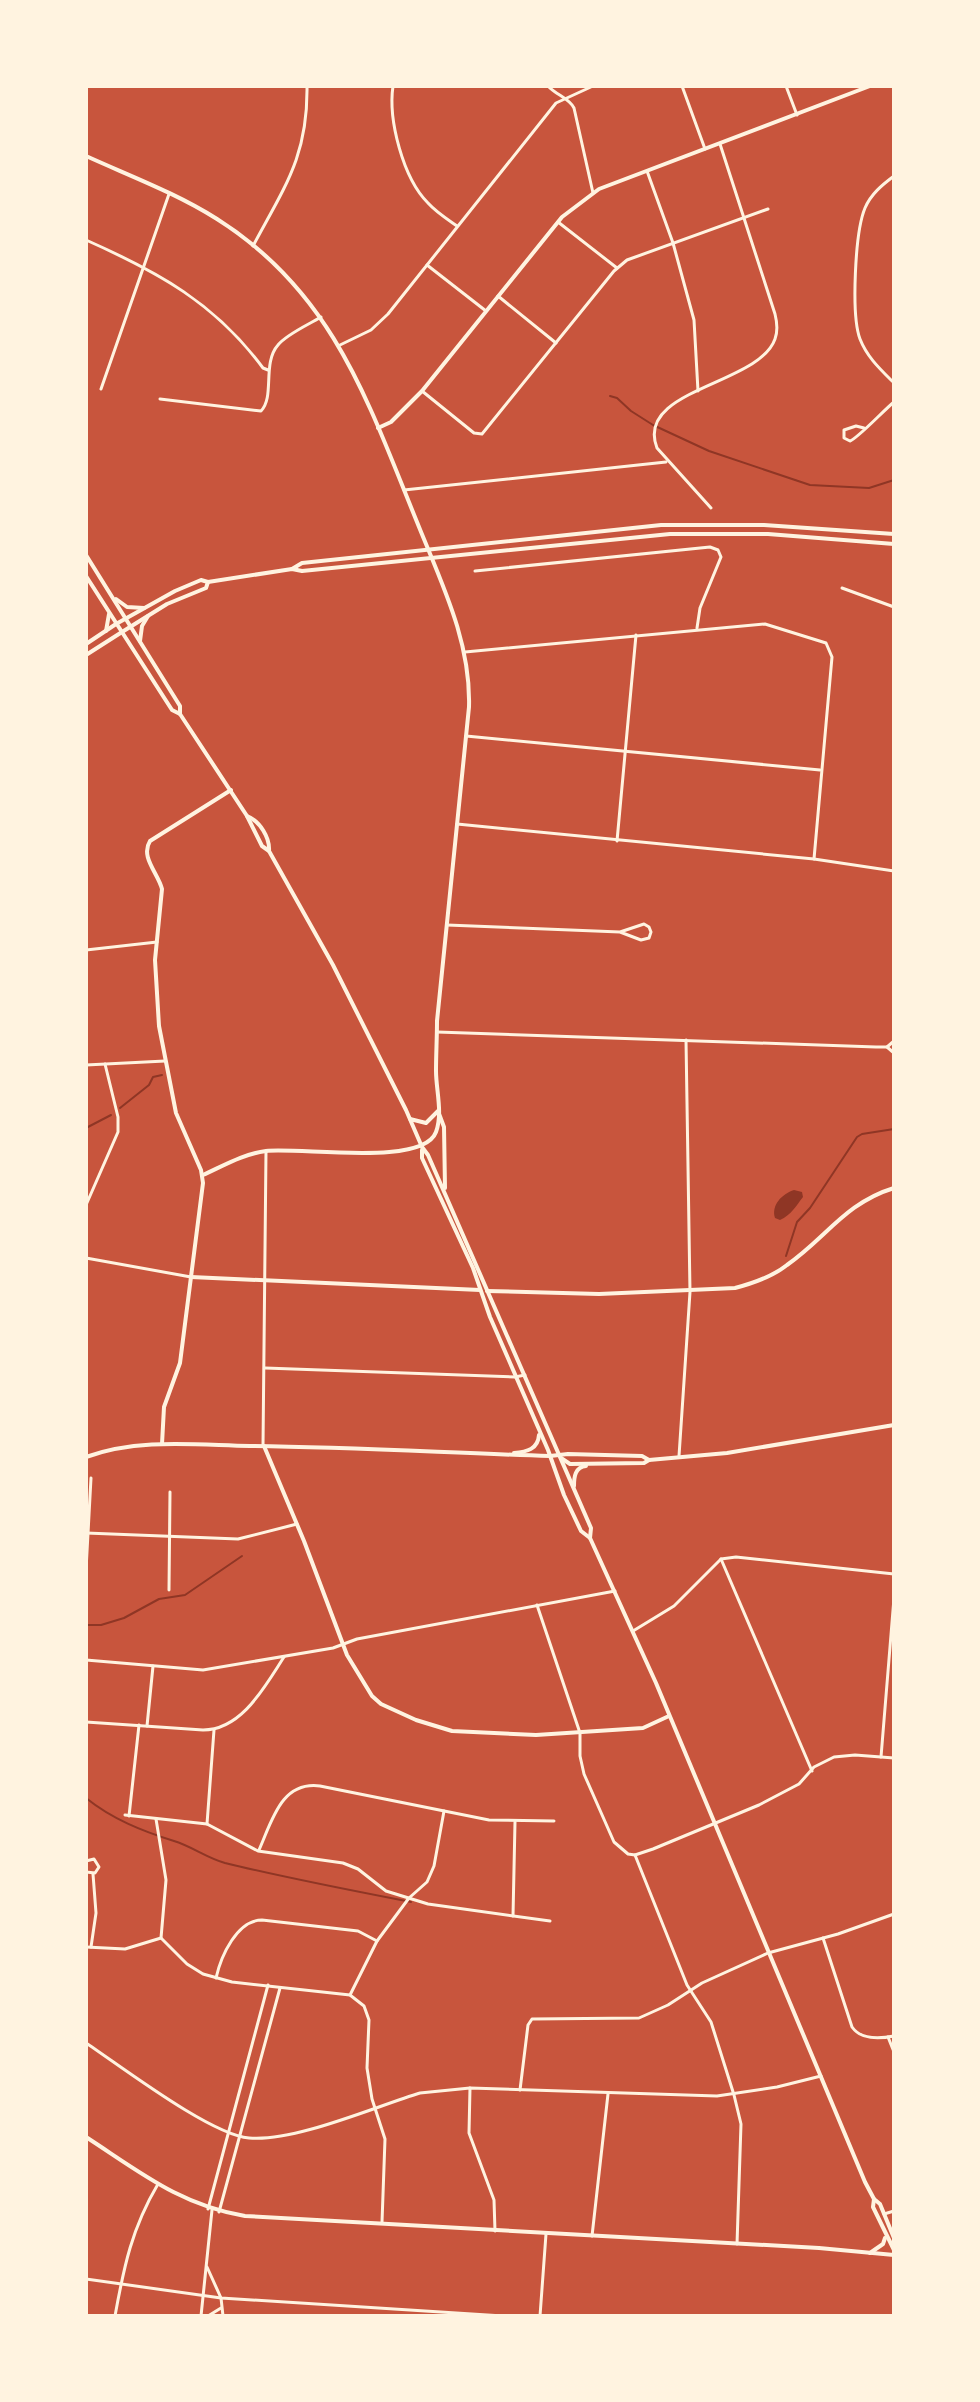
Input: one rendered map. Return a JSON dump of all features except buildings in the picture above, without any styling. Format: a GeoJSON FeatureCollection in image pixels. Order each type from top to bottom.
{"type":"FeatureCollection","features":[{"type":"Feature","properties":{"kind":"main road"},"geometry":{"type":"LineString","coordinates":[[378,428],[391,422],[422,391],[558,222],[593,193],[870,86]]}},
{"type":"Feature","properties":{"kind":"main road"},"geometry":{"type":"LineString","coordinates":[[86,156],[218,219],[285,275],[321,317],[357,377],[458,624],[465,652],[469,690],[437,1032],[436,1131],[422,1147],[390,1153],[266,1151],[247,1155],[203,1175]]}},
{"type":"Feature","properties":{"kind":"main road"},"geometry":{"type":"LineString","coordinates":[[292,569],[302,563],[661,525],[764,525],[894,534]]}},
{"type":"Feature","properties":{"kind":"main road"},"geometry":{"type":"LineString","coordinates":[[86,644],[192,583],[269,571],[302,571],[629,537],[708,533],[768,534],[894,544]]}},
{"type":"Feature","properties":{"kind":"main road"},"geometry":{"type":"LineString","coordinates":[[86,555],[180,706],[180,714]]}},
{"type":"Feature","properties":{"kind":"main road"},"geometry":{"type":"LineString","coordinates":[[86,576],[172,710],[180,714],[231,790],[333,965],[428,1155],[591,1528],[590,1538]]}},
{"type":"Feature","properties":{"kind":"main road"},"geometry":{"type":"LineString","coordinates":[[86,655],[167,604],[206,588],[208,582]]}},
{"type":"Feature","properties":{"kind":"main road"},"geometry":{"type":"LineString","coordinates":[[111,595],[127,607],[144,608]]}},
{"type":"Feature","properties":{"kind":"main road"},"geometry":{"type":"LineString","coordinates":[[106,631],[108,611]]}},
{"type":"Feature","properties":{"kind":"main road"},"geometry":{"type":"LineString","coordinates":[[140,644],[142,626],[148,616]]}},
{"type":"Feature","properties":{"kind":"main road"},"geometry":{"type":"LineString","coordinates":[[163,696],[173,695]]}},
{"type":"Feature","properties":{"kind":"main road"},"geometry":{"type":"LineString","coordinates":[[162,1444],[163,1416],[180,1363],[203,1175],[176,1113],[165,1061],[156,997],[162,889],[146,855],[146,848],[150,841],[231,790]]}},
{"type":"Feature","properties":{"kind":"main road"},"geometry":{"type":"LineString","coordinates":[[248,820],[255,819],[269,842],[269,851]]}},
{"type":"Feature","properties":{"kind":"main road"},"geometry":{"type":"LineString","coordinates":[[260,842],[269,842]]}},
{"type":"Feature","properties":{"kind":"main road"},"geometry":{"type":"LineString","coordinates":[[410,1119],[426,1123],[438,1111]]}},
{"type":"Feature","properties":{"kind":"main road"},"geometry":{"type":"LineString","coordinates":[[438,1111],[444,1127],[445,1194]]}},
{"type":"Feature","properties":{"kind":"main road"},"geometry":{"type":"LineString","coordinates":[[422,1147],[422,1158],[473,1268],[515,1377],[581,1531],[590,1538],[633,1631],[768,1953],[874,2199],[894,2238]]}},
{"type":"Feature","properties":{"kind":"main road"},"geometry":{"type":"LineString","coordinates":[[487,1291],[591,1294],[735,1288],[771,1275],[802,1254],[845,1213],[869,1198],[894,1188]]}},
{"type":"Feature","properties":{"kind":"main road"},"geometry":{"type":"LineString","coordinates":[[191,1277],[480,1290]]}},
{"type":"Feature","properties":{"kind":"main road"},"geometry":{"type":"LineString","coordinates":[[559,1457],[570,1464],[644,1463],[791,1444],[894,1425]]}},
{"type":"Feature","properties":{"kind":"main road"},"geometry":{"type":"LineString","coordinates":[[499,1455],[532,1449],[538,1442],[538,1428]]}},
{"type":"Feature","properties":{"kind":"main road"},"geometry":{"type":"LineString","coordinates":[[86,1457],[115,1448],[162,1444],[438,1450],[559,1457],[568,1454],[642,1456],[649,1460]]}},
{"type":"Feature","properties":{"kind":"main road"},"geometry":{"type":"LineString","coordinates":[[263,1446],[344,1645],[372,1696],[381,1704],[416,1720],[452,1731],[536,1735],[643,1728],[669,1716]]}},
{"type":"Feature","properties":{"kind":"main road"},"geometry":{"type":"LineString","coordinates":[[573,1489],[574,1476],[580,1468],[601,1464]]}},
{"type":"Feature","properties":{"kind":"main road"},"geometry":{"type":"LineString","coordinates":[[86,2137],[158,2184],[210,2209],[245,2216],[894,2253],[873,2207],[874,2199]]}},
{"type":"Feature","properties":{"kind":"main road"},"geometry":{"type":"LineString","coordinates":[[870,2253],[883,2244],[885,2236]]}},
{"type":"Feature","properties":{"kind":"street"},"geometry":{"type":"LineString","coordinates":[[253,246],[296,165],[308,118],[307,86]]}},
{"type":"Feature","properties":{"kind":"street"},"geometry":{"type":"LineString","coordinates":[[393,86],[391,108],[395,132],[410,174],[426,201],[457,226]]}},
{"type":"Feature","properties":{"kind":"street"},"geometry":{"type":"LineString","coordinates":[[548,86],[571,102],[574,108],[593,193]]}},
{"type":"Feature","properties":{"kind":"street"},"geometry":{"type":"LineString","coordinates":[[340,345],[380,323],[550,110],[564,98],[593,86]]}},
{"type":"Feature","properties":{"kind":"street"},"geometry":{"type":"LineString","coordinates":[[682,86],[705,149]]}},
{"type":"Feature","properties":{"kind":"street"},"geometry":{"type":"LineString","coordinates":[[786,86],[797,115]]}},
{"type":"Feature","properties":{"kind":"street"},"geometry":{"type":"LineString","coordinates":[[711,508],[655,442],[656,421],[666,408],[766,354],[777,336],[775,314],[720,144]]}},
{"type":"Feature","properties":{"kind":"street"},"geometry":{"type":"LineString","coordinates":[[647,171],[673,243],[694,320],[698,391]]}},
{"type":"Feature","properties":{"kind":"street"},"geometry":{"type":"LineString","coordinates":[[894,176],[878,189],[864,211],[858,236],[856,294],[857,331],[861,341],[870,359],[894,383]]}},
{"type":"Feature","properties":{"kind":"street"},"geometry":{"type":"LineString","coordinates":[[101,389],[169,194]]}},
{"type":"Feature","properties":{"kind":"street"},"geometry":{"type":"LineString","coordinates":[[422,391],[474,433],[482,434],[617,268],[638,254],[768,209]]}},
{"type":"Feature","properties":{"kind":"street"},"geometry":{"type":"LineString","coordinates":[[558,222],[617,268]]}},
{"type":"Feature","properties":{"kind":"street"},"geometry":{"type":"LineString","coordinates":[[86,240],[143,267],[200,301],[220,317],[268,370]]}},
{"type":"Feature","properties":{"kind":"street"},"geometry":{"type":"LineString","coordinates":[[427,265],[486,311]]}},
{"type":"Feature","properties":{"kind":"street"},"geometry":{"type":"LineString","coordinates":[[498,296],[556,343]]}},
{"type":"Feature","properties":{"kind":"street"},"geometry":{"type":"LineString","coordinates":[[160,399],[261,411],[266,406],[268,370],[280,342],[321,317]]}},
{"type":"Feature","properties":{"kind":"street"},"geometry":{"type":"LineString","coordinates":[[864,428],[848,427],[844,430],[844,438],[850,441],[856,439],[894,402]]}},
{"type":"Feature","properties":{"kind":"street"},"geometry":{"type":"LineString","coordinates":[[404,490],[669,462]]}},
{"type":"Feature","properties":{"kind":"street"},"geometry":{"type":"LineString","coordinates":[[475,571],[710,547],[718,550],[721,557],[700,608],[697,630]]}},
{"type":"Feature","properties":{"kind":"street"},"geometry":{"type":"LineString","coordinates":[[842,588],[894,607]]}},
{"type":"Feature","properties":{"kind":"street"},"geometry":{"type":"LineString","coordinates":[[465,652],[765,624],[826,643],[831,652],[814,859]]}},
{"type":"Feature","properties":{"kind":"street"},"geometry":{"type":"LineString","coordinates":[[617,841],[636,635]]}},
{"type":"Feature","properties":{"kind":"street"},"geometry":{"type":"LineString","coordinates":[[466,736],[822,770]]}},
{"type":"Feature","properties":{"kind":"street"},"geometry":{"type":"LineString","coordinates":[[457,824],[814,859],[894,871]]}},
{"type":"Feature","properties":{"kind":"street"},"geometry":{"type":"LineString","coordinates":[[447,925],[620,932],[641,940],[649,938],[651,932],[644,924],[620,932]]}},
{"type":"Feature","properties":{"kind":"street"},"geometry":{"type":"LineString","coordinates":[[86,950],[157,942]]}},
{"type":"Feature","properties":{"kind":"street"},"geometry":{"type":"LineString","coordinates":[[437,1032],[887,1047],[894,1053]]}},
{"type":"Feature","properties":{"kind":"street"},"geometry":{"type":"LineString","coordinates":[[679,1458],[690,1292],[686,1040]]}},
{"type":"Feature","properties":{"kind":"street"},"geometry":{"type":"LineString","coordinates":[[887,1047],[894,1041]]}},
{"type":"Feature","properties":{"kind":"street"},"geometry":{"type":"LineString","coordinates":[[86,1065],[165,1061]]}},
{"type":"Feature","properties":{"kind":"street"},"geometry":{"type":"LineString","coordinates":[[86,1205],[118,1132],[118,1117],[105,1064]]}},
{"type":"Feature","properties":{"kind":"street"},"geometry":{"type":"LineString","coordinates":[[263,1446],[266,1151]]}},
{"type":"Feature","properties":{"kind":"street"},"geometry":{"type":"LineString","coordinates":[[86,1258],[191,1277]]}},
{"type":"Feature","properties":{"kind":"street"},"geometry":{"type":"LineString","coordinates":[[480,1290],[487,1291]]}},
{"type":"Feature","properties":{"kind":"street"},"geometry":{"type":"LineString","coordinates":[[265,1368],[525,1375]]}},
{"type":"Feature","properties":{"kind":"street"},"geometry":{"type":"LineString","coordinates":[[86,1570],[91,1478]]}},
{"type":"Feature","properties":{"kind":"street"},"geometry":{"type":"LineString","coordinates":[[169,1590],[170,1492]]}},
{"type":"Feature","properties":{"kind":"street"},"geometry":{"type":"LineString","coordinates":[[87,1533],[244,1539],[297,1524]]}},
{"type":"Feature","properties":{"kind":"street"},"geometry":{"type":"LineString","coordinates":[[633,1631],[674,1606],[721,1559],[736,1557],[894,1574]]}},
{"type":"Feature","properties":{"kind":"street"},"geometry":{"type":"LineString","coordinates":[[721,1559],[812,1771]]}},
{"type":"Feature","properties":{"kind":"street"},"geometry":{"type":"LineString","coordinates":[[86,1660],[203,1670],[284,1657],[344,1645],[357,1639],[615,1591]]}},
{"type":"Feature","properties":{"kind":"street"},"geometry":{"type":"LineString","coordinates":[[881,1757],[894,1598]]}},
{"type":"Feature","properties":{"kind":"street"},"geometry":{"type":"LineString","coordinates":[[537,1605],[580,1733],[584,1774],[616,1845],[635,1855],[687,1985],[711,2022],[734,2095],[741,2124],[737,2244]]}},
{"type":"Feature","properties":{"kind":"street"},"geometry":{"type":"LineString","coordinates":[[86,1722],[221,1728],[252,1703],[284,1657]]}},
{"type":"Feature","properties":{"kind":"street"},"geometry":{"type":"LineString","coordinates":[[147,1726],[153,1665]]}},
{"type":"Feature","properties":{"kind":"street"},"geometry":{"type":"LineString","coordinates":[[886,1685],[894,1685]]}},
{"type":"Feature","properties":{"kind":"street"},"geometry":{"type":"LineString","coordinates":[[139,1725],[127,1816],[207,1824],[258,1851],[343,1863],[358,1869],[386,1891],[428,1904],[550,1921]]}},
{"type":"Feature","properties":{"kind":"street"},"geometry":{"type":"LineString","coordinates":[[207,1824],[214,1730]]}},
{"type":"Feature","properties":{"kind":"street"},"geometry":{"type":"LineString","coordinates":[[635,1855],[715,1825],[799,1784],[834,1757],[894,1758]]}},
{"type":"Feature","properties":{"kind":"street"},"geometry":{"type":"LineString","coordinates":[[258,1851],[282,1799],[305,1785],[489,1820],[554,1821]]}},
{"type":"Feature","properties":{"kind":"street"},"geometry":{"type":"LineString","coordinates":[[350,1995],[377,1941],[409,1898],[427,1882],[434,1866],[444,1811]]}},
{"type":"Feature","properties":{"kind":"street"},"geometry":{"type":"LineString","coordinates":[[156,1819],[166,1880],[161,1938],[187,1964],[203,1974],[232,1982],[350,1995],[364,2006],[369,2020],[367,2068],[374,2107],[385,2139],[382,2224]]}},
{"type":"Feature","properties":{"kind":"street"},"geometry":{"type":"LineString","coordinates":[[513,1916],[515,1822]]}},
{"type":"Feature","properties":{"kind":"street"},"geometry":{"type":"LineString","coordinates":[[86,1861],[94,1859],[98,1862],[99,1869],[93,1874]]}},
{"type":"Feature","properties":{"kind":"street"},"geometry":{"type":"LineString","coordinates":[[86,1872],[93,1874]]}},
{"type":"Feature","properties":{"kind":"street"},"geometry":{"type":"LineString","coordinates":[[93,1874],[96,1913],[89,1947],[125,1949],[161,1938]]}},
{"type":"Feature","properties":{"kind":"street"},"geometry":{"type":"LineString","coordinates":[[520,2090],[528,2025],[535,2018],[639,2018],[768,1953],[894,1914]]}},
{"type":"Feature","properties":{"kind":"street"},"geometry":{"type":"LineString","coordinates":[[216,1978],[231,1943],[242,1927],[251,1921],[358,1931],[377,1941]]}},
{"type":"Feature","properties":{"kind":"street"},"geometry":{"type":"LineString","coordinates":[[823,1938],[852,2027],[864,2037],[894,2036]]}},
{"type":"Feature","properties":{"kind":"street"},"geometry":{"type":"LineString","coordinates":[[201,2316],[210,2209],[268,1985]]}},
{"type":"Feature","properties":{"kind":"street"},"geometry":{"type":"LineString","coordinates":[[219,2212],[280,1986]]}},
{"type":"Feature","properties":{"kind":"street"},"geometry":{"type":"LineString","coordinates":[[888,2037],[894,2052]]}},
{"type":"Feature","properties":{"kind":"street"},"geometry":{"type":"LineString","coordinates":[[86,2043],[239,2137],[284,2137],[420,2093],[470,2088],[700,2097],[734,2095],[821,2076]]}},
{"type":"Feature","properties":{"kind":"street"},"geometry":{"type":"LineString","coordinates":[[470,2088],[469,2133],[494,2200],[495,2231]]}},
{"type":"Feature","properties":{"kind":"street"},"geometry":{"type":"LineString","coordinates":[[592,2236],[608,2094]]}},
{"type":"Feature","properties":{"kind":"street"},"geometry":{"type":"LineString","coordinates":[[115,2316],[133,2233],[158,2184]]}},
{"type":"Feature","properties":{"kind":"street"},"geometry":{"type":"LineString","coordinates":[[884,2214],[894,2211]]}},
{"type":"Feature","properties":{"kind":"street"},"geometry":{"type":"LineString","coordinates":[[540,2316],[546,2234]]}},
{"type":"Feature","properties":{"kind":"street"},"geometry":{"type":"LineString","coordinates":[[206,2266],[221,2298],[223,2316]]}},
{"type":"Feature","properties":{"kind":"street"},"geometry":{"type":"LineString","coordinates":[[86,2279],[221,2298],[503,2316]]}},
{"type":"Feature","properties":{"kind":"street"},"geometry":{"type":"LineString","coordinates":[[208,2316],[221,2308]]}},
{"type":"Feature","properties":{"kind":"shaded area"},"geometry":{"type":"Polygon","coordinates":[[[794,1190],[802,1192],[803,1197],[787,1216],[780,1220],[775,1218],[778,1201],[794,1190]]]}},
{"type":"Feature","properties":{"kind":"waterway"},"geometry":{"type":"LineString","coordinates":[[610,396],[653,425],[709,451],[810,485],[869,488],[894,480]]}},
{"type":"Feature","properties":{"kind":"waterway"},"geometry":{"type":"LineString","coordinates":[[120,1108],[149,1085],[153,1077],[162,1075]]}},
{"type":"Feature","properties":{"kind":"waterway"},"geometry":{"type":"LineString","coordinates":[[86,1128],[111,1115]]}},
{"type":"Feature","properties":{"kind":"waterway"},"geometry":{"type":"LineString","coordinates":[[786,1256],[797,1222],[810,1208],[857,1137],[894,1129]]}},
{"type":"Feature","properties":{"kind":"waterway"},"geometry":{"type":"LineString","coordinates":[[86,1625],[101,1625],[124,1618],[159,1599],[185,1595],[242,1556]]}},
{"type":"Feature","properties":{"kind":"waterway"},"geometry":{"type":"LineString","coordinates":[[86,1798],[128,1824],[225,1863],[411,1902]]}}]}
